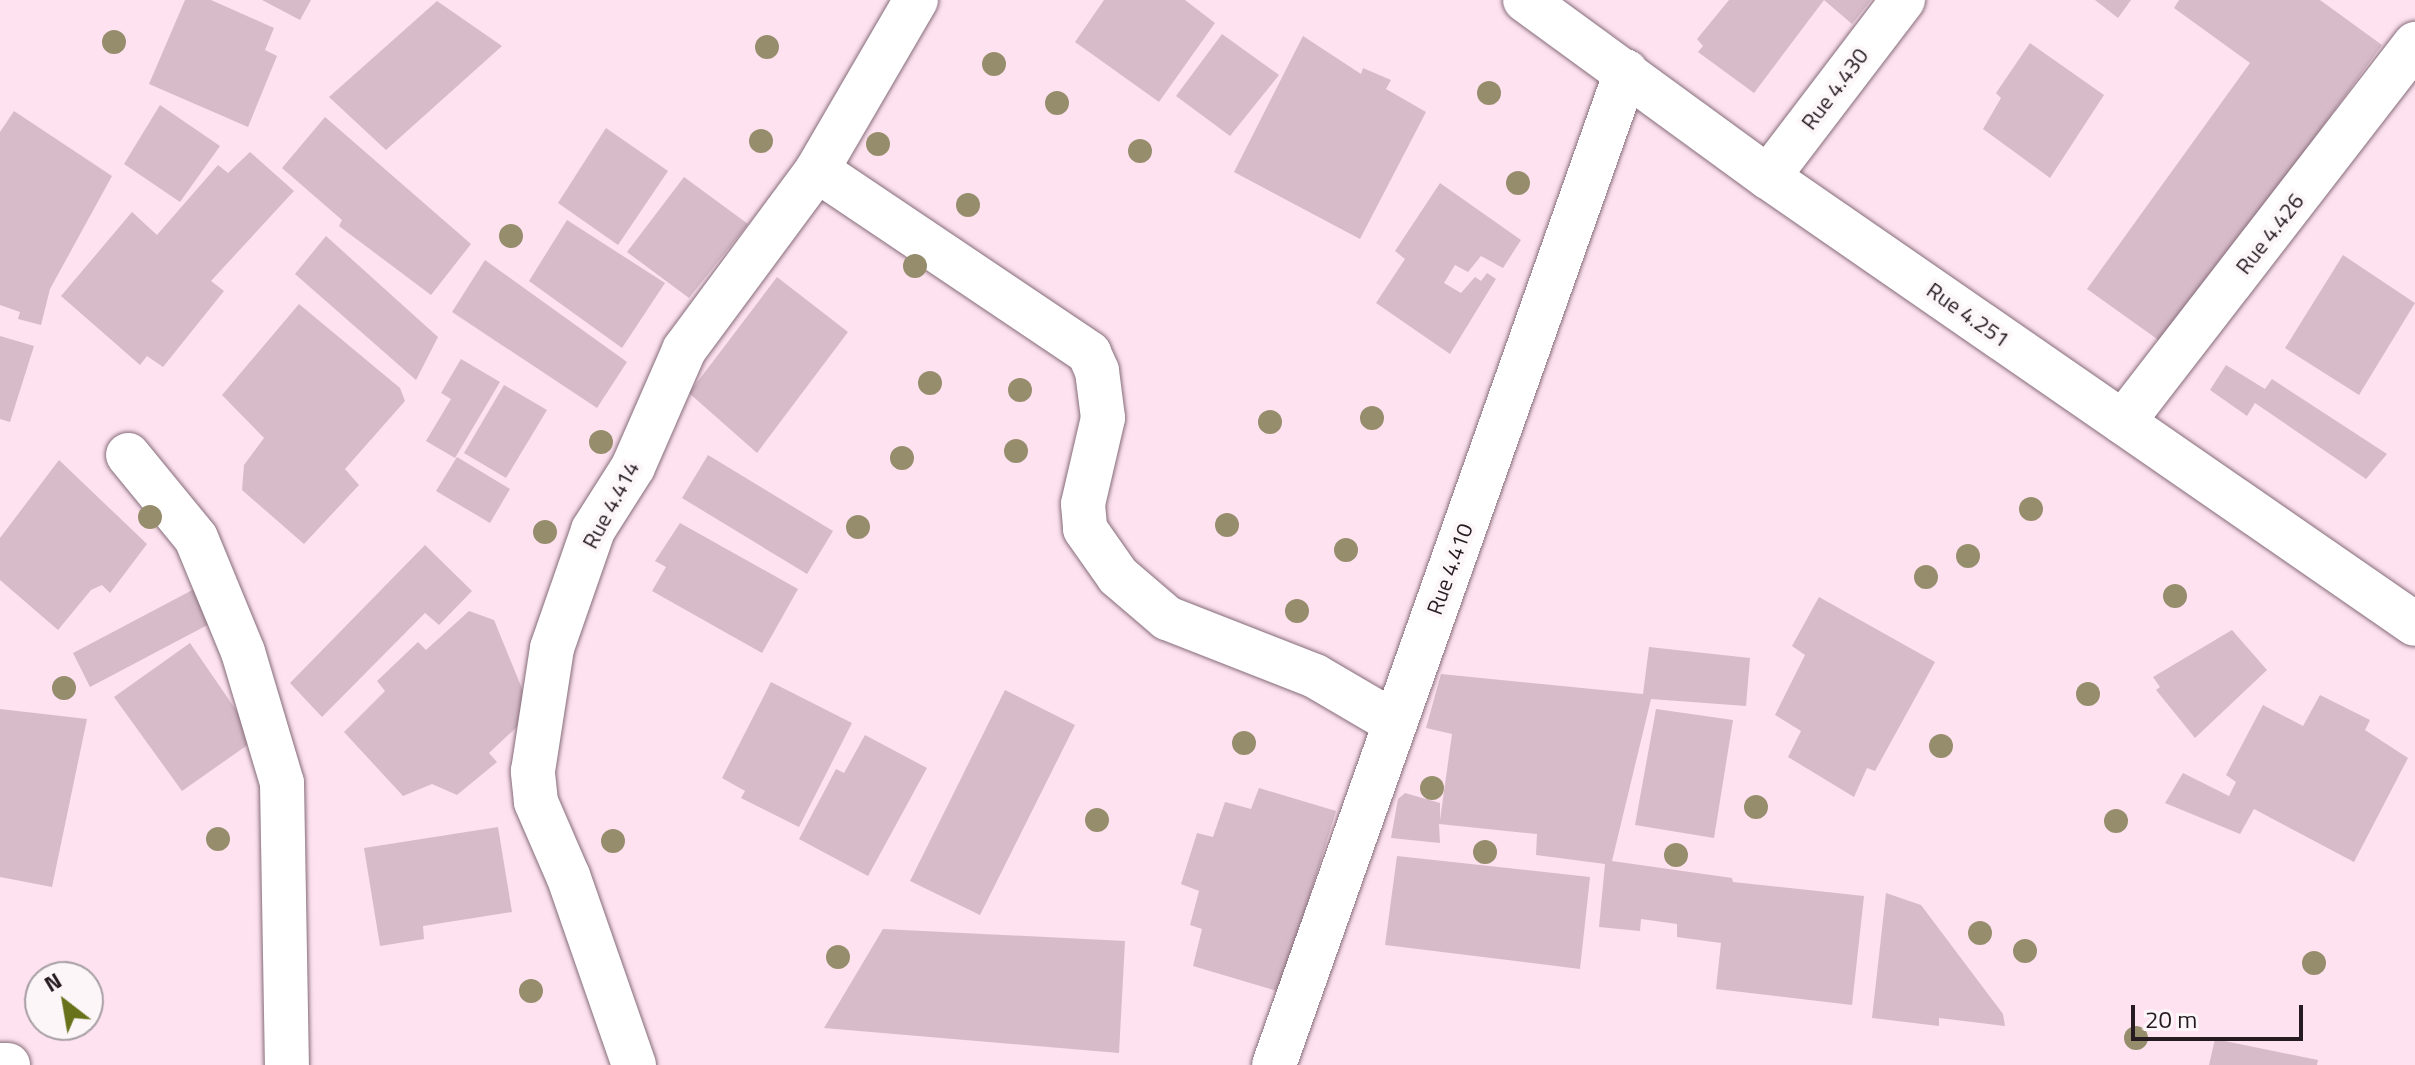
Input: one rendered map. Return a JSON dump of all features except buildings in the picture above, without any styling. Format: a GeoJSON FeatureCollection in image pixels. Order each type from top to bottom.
{"type":"FeatureCollection","features":[{"type":"Feature","properties":{"kind":"street","name":"Rue 4.414"},"geometry":{"type":"LineString","coordinates":[[634,1065],[568,876],[536,802],[533,771],[552,648],[593,530],[633,467],[684,350],[817,170],[916,0]]}},
{"type":"Feature","properties":{"kind":"street","name":"Rue 4.251"},"geometry":{"type":"LineString","coordinates":[[1525,0],[1768,177],[2415,624]]}},
{"type":"Feature","properties":{"kind":"street","name":"Rue 4.430"},"geometry":{"type":"LineString","coordinates":[[1768,177],[1903,0]]}},
{"type":"Feature","properties":{"kind":"street","name":"Rue 4.426"},"geometry":{"type":"LineString","coordinates":[[2123,422],[2415,44]]}},
{"type":"Feature","properties":{"kind":"street","name":"Rue 4.410"},"geometry":{"type":"LineString","coordinates":[[1274,1065],[1626,72]]}},
{"type":"Feature","properties":{"kind":"street"},"geometry":{"type":"LineString","coordinates":[[817,170],[1089,353],[1097,371],[1103,418],[1083,504],[1085,529],[1118,576],[1167,618],[1315,676],[1395,723]]}},
{"type":"Feature","properties":{"kind":"street"},"geometry":{"type":"LineString","coordinates":[[128,455],[196,538],[243,652],[282,783],[287,1065]]}},
{"type":"Feature","properties":{"kind":"street"},"geometry":{"type":"LineString","coordinates":[[0,1065],[8,1065]]}}]}
